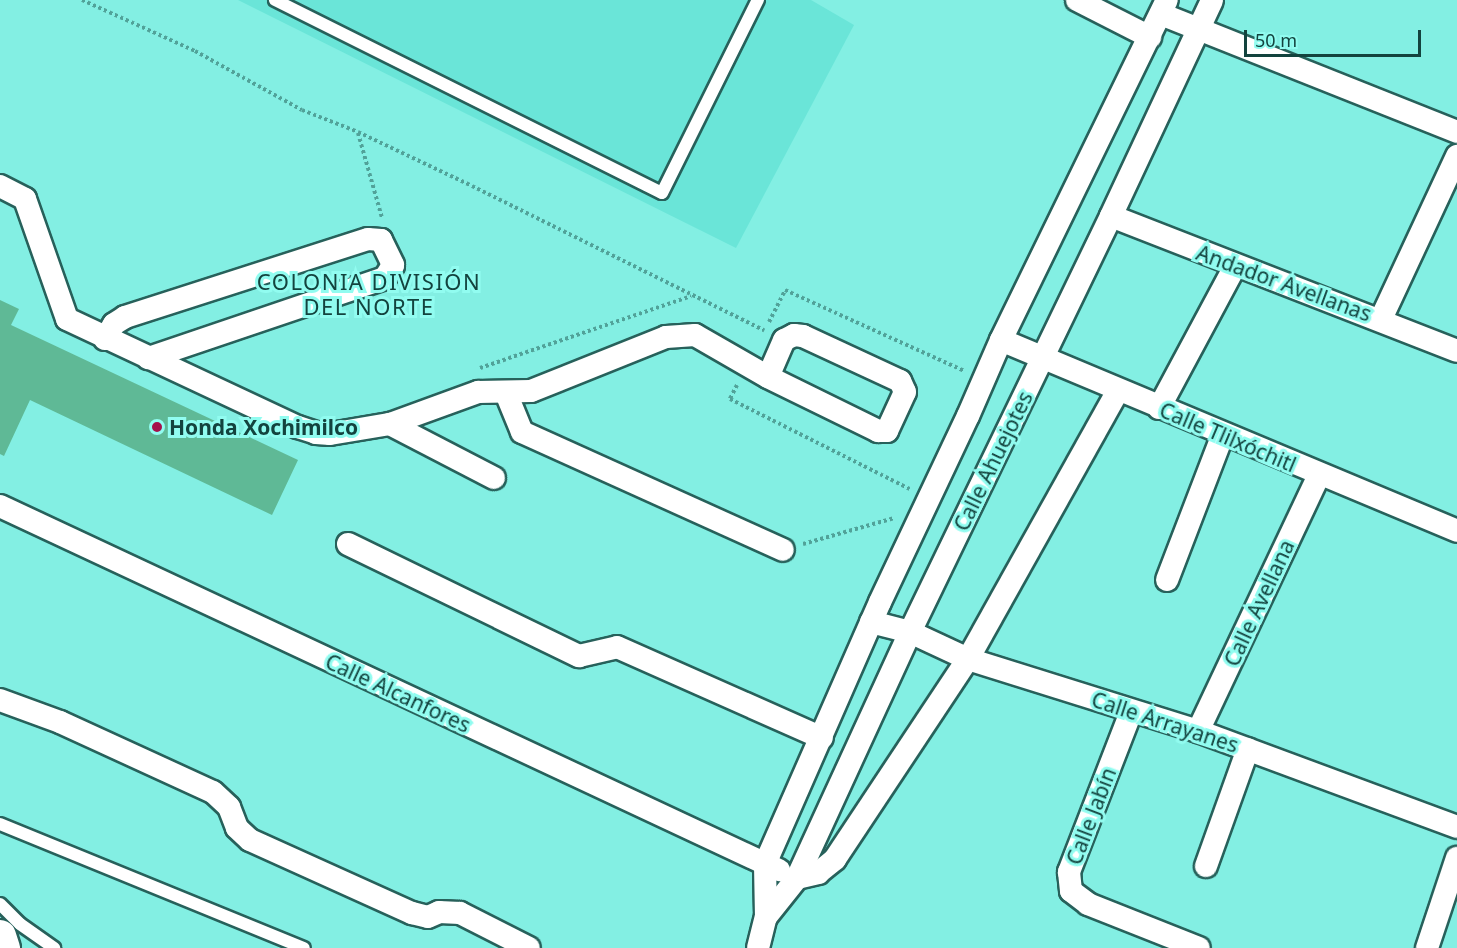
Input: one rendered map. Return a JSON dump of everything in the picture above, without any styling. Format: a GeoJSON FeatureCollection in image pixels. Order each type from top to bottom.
{"type":"FeatureCollection","features":[{"type":"Feature","properties":{"kind":"main road"},"geometry":{"type":"LineString","coordinates":[[0,936],[4,948]]}},
{"type":"Feature","properties":{"kind":"street"},"geometry":{"type":"LineString","coordinates":[[1077,0],[1150,37]]}},
{"type":"Feature","properties":{"kind":"street","name":"Calle Ahuejotes"},"geometry":{"type":"LineString","coordinates":[[766,917],[797,878],[910,633],[1112,216],[1212,0]]}},
{"type":"Feature","properties":{"kind":"street"},"geometry":{"type":"LineString","coordinates":[[1164,7],[1199,29],[1457,132]]}},
{"type":"Feature","properties":{"kind":"street","name":"Calle Ahuejotes"},"geometry":{"type":"LineString","coordinates":[[758,948],[766,917],[765,864],[871,622],[968,416],[1001,340],[1164,7]]}},
{"type":"Feature","properties":{"kind":"street"},"geometry":{"type":"LineString","coordinates":[[1381,319],[1457,156]]}},
{"type":"Feature","properties":{"kind":"street"},"geometry":{"type":"LineString","coordinates":[[0,186],[25,199],[67,319],[105,339],[298,428],[316,433],[330,434],[390,424],[478,392],[531,391],[666,337],[695,335],[768,377],[883,432],[887,431],[905,392],[900,381],[803,336],[794,335],[784,340],[768,377]]}},
{"type":"Feature","properties":{"kind":"street","name":"Andador Avellanas"},"geometry":{"type":"LineString","coordinates":[[1112,216],[1235,266],[1381,319],[1457,351]]}},
{"type":"Feature","properties":{"kind":"street"},"geometry":{"type":"LineString","coordinates":[[105,339],[114,324],[125,317],[368,238],[381,240],[393,265],[385,278],[148,358]]}},
{"type":"Feature","properties":{"kind":"street"},"geometry":{"type":"LineString","coordinates":[[1159,408],[1235,266]]}},
{"type":"Feature","properties":{"kind":"street","name":"Calle Tlilxóchitl"},"geometry":{"type":"LineString","coordinates":[[1001,340],[1118,391],[1457,531]]}},
{"type":"Feature","properties":{"kind":"street"},"geometry":{"type":"LineString","coordinates":[[797,878],[818,873],[835,859],[968,659],[1118,391]]}},
{"type":"Feature","properties":{"kind":"street"},"geometry":{"type":"LineString","coordinates":[[506,393],[522,432],[783,550]]}},
{"type":"Feature","properties":{"kind":"street"},"geometry":{"type":"LineString","coordinates":[[390,424],[494,478]]}},
{"type":"Feature","properties":{"kind":"street"},"geometry":{"type":"LineString","coordinates":[[1167,580],[1223,434]]}},
{"type":"Feature","properties":{"kind":"street","name":"Calle Avellana"},"geometry":{"type":"LineString","coordinates":[[1198,731],[1319,475]]}},
{"type":"Feature","properties":{"kind":"street","name":"Calle Alcanfores"},"geometry":{"type":"LineString","coordinates":[[0,506],[797,878]]}},
{"type":"Feature","properties":{"kind":"street"},"geometry":{"type":"LineString","coordinates":[[348,544],[579,656],[617,647],[822,738]]}},
{"type":"Feature","properties":{"kind":"street","name":"Calle Arrayanes"},"geometry":{"type":"LineString","coordinates":[[871,622],[910,633],[968,659],[1131,712],[1198,731],[1457,827]]}},
{"type":"Feature","properties":{"kind":"street"},"geometry":{"type":"LineString","coordinates":[[0,700],[60,722],[213,792],[229,807],[237,828],[249,840],[412,914],[428,917],[439,912],[460,913],[529,948]]}},
{"type":"Feature","properties":{"kind":"street","name":"Calle Jabín"},"geometry":{"type":"LineString","coordinates":[[1131,712],[1069,872],[1071,891],[1088,904],[1199,948]]}},
{"type":"Feature","properties":{"kind":"street"},"geometry":{"type":"LineString","coordinates":[[1206,866],[1248,749]]}},
{"type":"Feature","properties":{"kind":"street"},"geometry":{"type":"LineString","coordinates":[[1427,948],[1457,860]]}},
{"type":"Feature","properties":{"kind":"lane"},"geometry":{"type":"LineString","coordinates":[[275,0],[662,193],[758,0]]}},
{"type":"Feature","properties":{"kind":"lane"},"geometry":{"type":"LineString","coordinates":[[0,824],[304,948]]}},
{"type":"Feature","properties":{"kind":"lane"},"geometry":{"type":"LineString","coordinates":[[0,904],[20,924],[54,948]]}},
{"type":"Feature","properties":{"kind":"path"},"geometry":{"type":"LineString","coordinates":[[82,0],[195,51],[302,110],[358,132],[764,330]]}},
{"type":"Feature","properties":{"kind":"path"},"geometry":{"type":"LineString","coordinates":[[358,132],[384,224],[381,240]]}},
{"type":"Feature","properties":{"kind":"path"},"geometry":{"type":"LineString","coordinates":[[472,371],[692,296]]}},
{"type":"Feature","properties":{"kind":"path"},"geometry":{"type":"LineString","coordinates":[[908,500],[913,491]]}},
{"type":"Feature","properties":{"kind":"path"},"geometry":{"type":"LineString","coordinates":[[783,550],[897,517]]}},
{"type":"Feature","properties":{"kind":"shaded area"},"geometry":{"type":"Polygon","coordinates":[[[238,0],[811,0],[854,25],[736,248],[238,0]]]}},
{"type":"Feature","properties":{"kind":"building","name":"Honda Xochimilco"},"geometry":{"type":"Polygon","coordinates":[[[0,300],[19,309],[11,325],[298,460],[272,515],[30,400],[4,456],[0,454],[0,300]]]}},
{"type":"Feature","properties":{"kind":"place","name":"Honda Xochimilco"},"geometry":{"type":"Point","coordinates":[157,427]}},
{"type":"Feature","properties":{"kind":"district","name":"COLONIA DIVISIÓN DEL NORTE"},"geometry":{"type":"Point","coordinates":[369,294]}}]}
